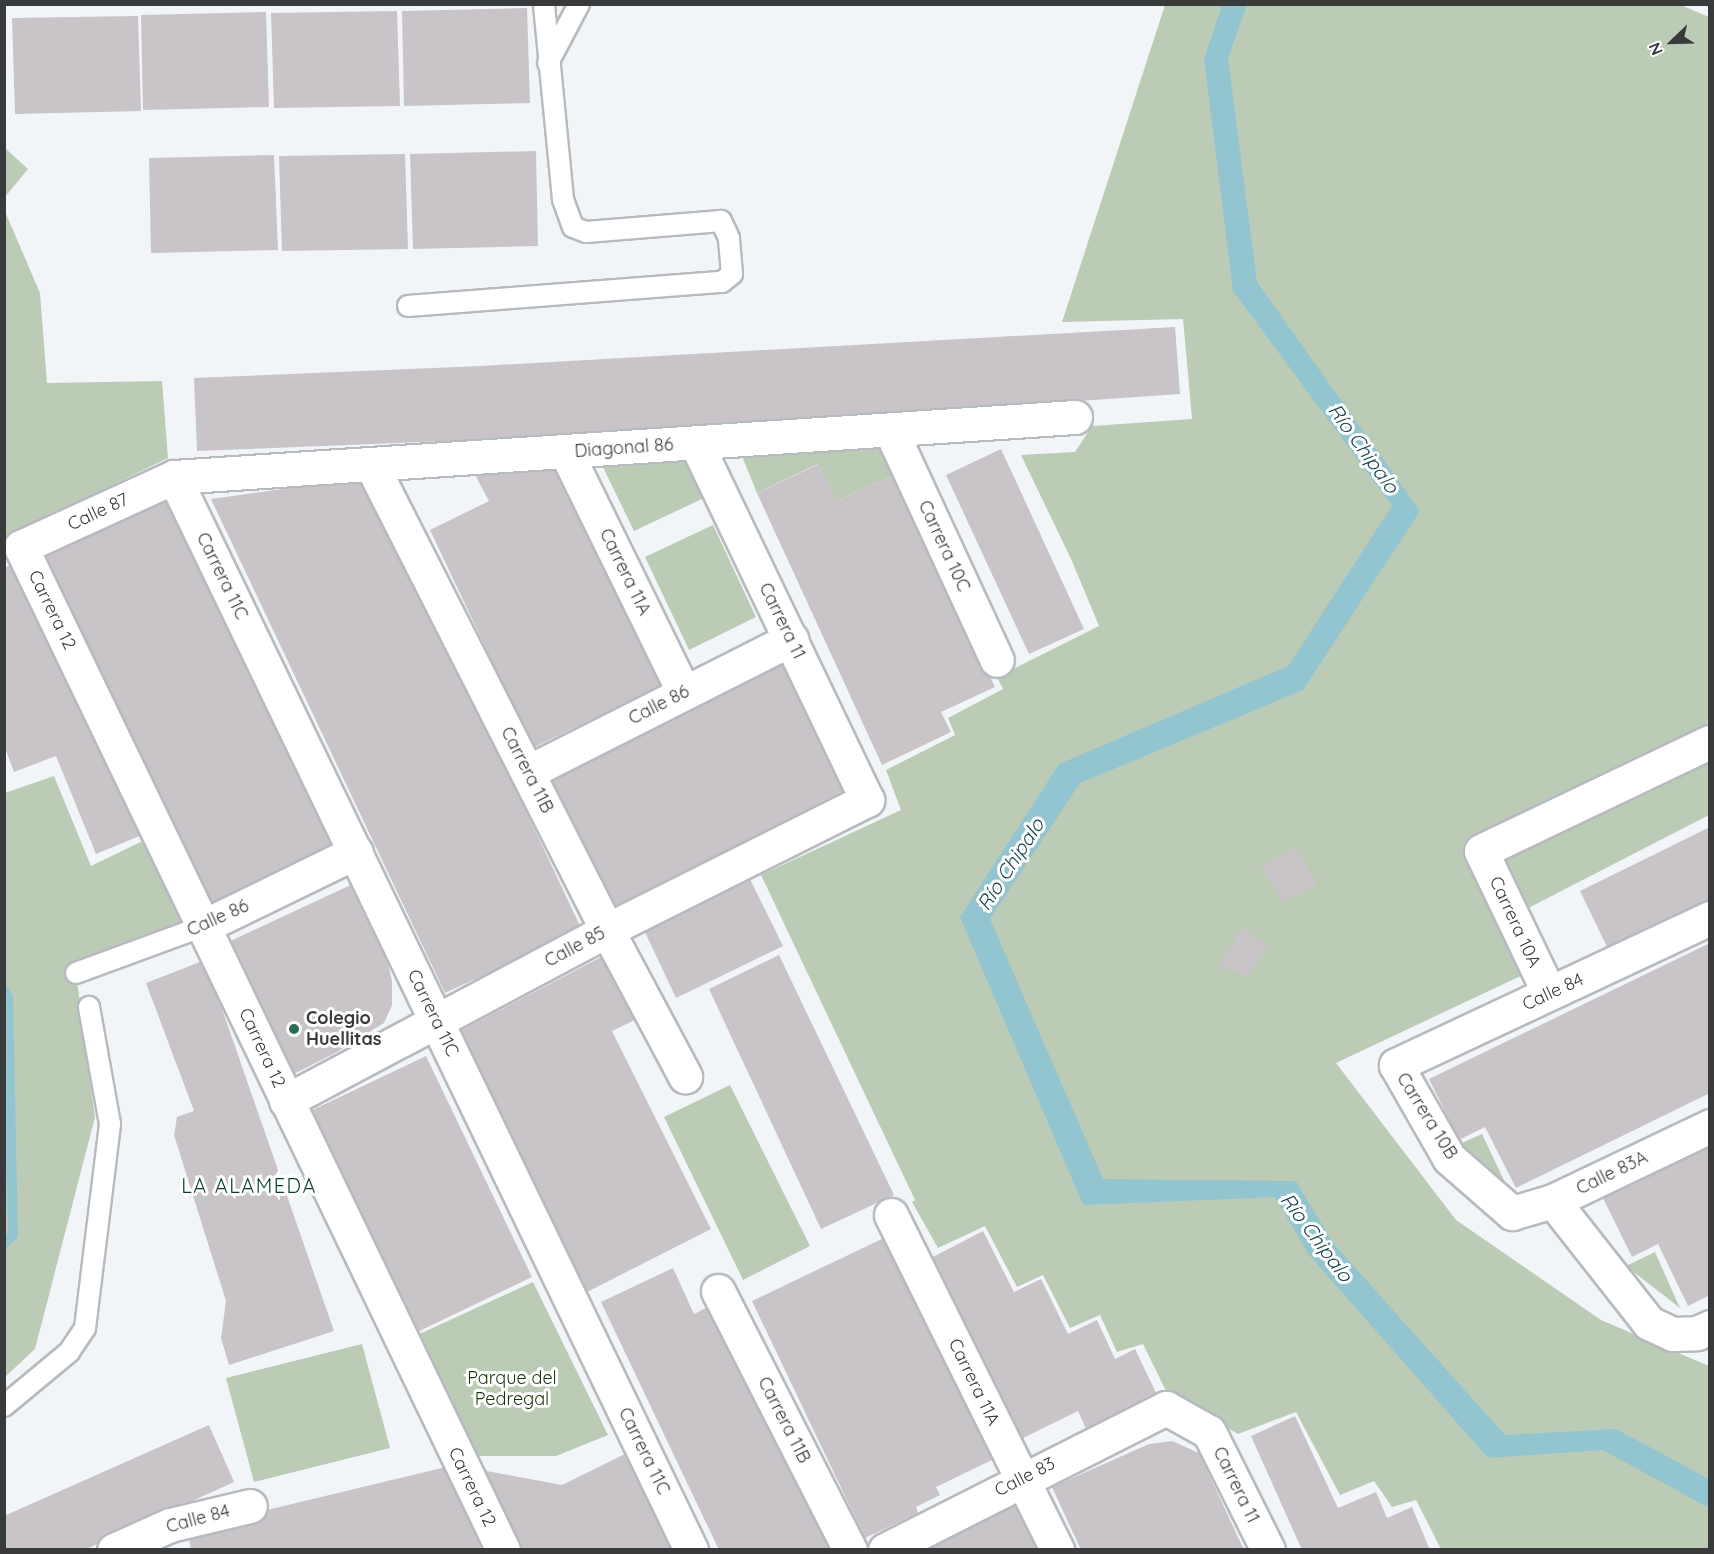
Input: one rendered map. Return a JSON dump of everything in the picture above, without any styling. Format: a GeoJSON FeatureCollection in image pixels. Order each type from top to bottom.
{"type":"FeatureCollection","features":[{"type":"Feature","properties":{"kind":"street","name":"Diagonal 86"},"geometry":{"type":"LineString","coordinates":[[174,477],[1074,417]]}},
{"type":"Feature","properties":{"kind":"street","name":"Carrera 10C"},"geometry":{"type":"LineString","coordinates":[[891,431],[997,660]]}},
{"type":"Feature","properties":{"kind":"street","name":"Carrera 11"},"geometry":{"type":"LineString","coordinates":[[696,443],[867,800]]}},
{"type":"Feature","properties":{"kind":"street","name":"Carrera 11A"},"geometry":{"type":"LineString","coordinates":[[566,452],[684,693]]}},
{"type":"Feature","properties":{"kind":"street","name":"Carrera 11B"},"geometry":{"type":"LineString","coordinates":[[371,464],[607,930],[684,1076]]}},
{"type":"Feature","properties":{"kind":"street","name":"Calle 87"},"geometry":{"type":"LineString","coordinates":[[21,547],[174,477]]}},
{"type":"Feature","properties":{"kind":"street","name":"Carrera 11C"},"geometry":{"type":"LineString","coordinates":[[174,477],[692,1550]]}},
{"type":"Feature","properties":{"kind":"street","name":"Carrera 12"},"geometry":{"type":"LineString","coordinates":[[21,547],[204,926],[499,1548]]}},
{"type":"Feature","properties":{"kind":"street","name":"Calle 86"},"geometry":{"type":"LineString","coordinates":[[528,771],[791,639]]}},
{"type":"Feature","properties":{"kind":"street","name":"Carrera 10A"},"geometry":{"type":"LineString","coordinates":[[1549,993],[1481,851],[1710,742]]}},
{"type":"Feature","properties":{"kind":"street","name":"Calle 85"},"geometry":{"type":"LineString","coordinates":[[286,1101],[607,930],[867,800]]}},
{"type":"Feature","properties":{"kind":"street","name":"Calle 86"},"geometry":{"type":"LineString","coordinates":[[204,926],[356,852]]}},
{"type":"Feature","properties":{"kind":"street","name":"Calle 84"},"geometry":{"type":"LineString","coordinates":[[1396,1065],[1710,918]]}},
{"type":"Feature","properties":{"kind":"street","name":"Carrera 10B"},"geometry":{"type":"LineString","coordinates":[[1396,1065],[1449,1158],[1512,1213]]}},
{"type":"Feature","properties":{"kind":"street","name":"Calle 83A"},"geometry":{"type":"LineString","coordinates":[[1512,1213],[1553,1201],[1710,1126]]}},
{"type":"Feature","properties":{"kind":"street"},"geometry":{"type":"LineString","coordinates":[[1553,1201],[1649,1323],[1673,1334],[1698,1333],[1710,1327]]}},
{"type":"Feature","properties":{"kind":"street","name":"Carrera 11A"},"geometry":{"type":"LineString","coordinates":[[891,1215],[1057,1550]]}},
{"type":"Feature","properties":{"kind":"street","name":"Carrera 11B"},"geometry":{"type":"LineString","coordinates":[[718,1291],[850,1550]]}},
{"type":"Feature","properties":{"kind":"street","name":"Carrera 11"},"geometry":{"type":"LineString","coordinates":[[1166,1408],[1209,1432],[1268,1550]]}},
{"type":"Feature","properties":{"kind":"street","name":"Calle 83"},"geometry":{"type":"LineString","coordinates":[[885,1550],[1022,1478],[1166,1408]]}},
{"type":"Feature","properties":{"kind":"street","name":"Calle 84"},"geometry":{"type":"LineString","coordinates":[[114,1550],[173,1537],[250,1506]]}},
{"type":"Feature","properties":{"kind":"lane"},"geometry":{"type":"LineString","coordinates":[[408,306],[722,282],[732,274],[729,238],[721,221],[586,232],[573,227],[563,199],[544,4]]}},
{"type":"Feature","properties":{"kind":"lane"},"geometry":{"type":"LineString","coordinates":[[548,63],[579,4]]}},
{"type":"Feature","properties":{"kind":"lane","name":"Calle 86"},"geometry":{"type":"LineString","coordinates":[[76,973],[204,926]]}},
{"type":"Feature","properties":{"kind":"lane"},"geometry":{"type":"LineString","coordinates":[[4,1406],[69,1352],[85,1328],[110,1124],[89,1007]]}},
{"type":"Feature","properties":{"kind":"green space"},"geometry":{"type":"Polygon","coordinates":[[[1678,4],[1709,17],[1710,720],[1707,722],[1710,726],[1709,815],[1503,921],[1529,972],[1336,1063],[1456,1220],[1601,1320],[1709,1366],[1709,1549],[1441,1549],[1416,1500],[1392,1507],[1374,1481],[1340,1495],[1296,1412],[1238,1434],[1166,1391],[1143,1344],[1117,1352],[1100,1315],[1070,1328],[1043,1275],[1017,1287],[985,1226],[938,1248],[912,1202],[915,1200],[761,875],[901,810],[886,770],[955,735],[948,718],[1003,689],[997,677],[1099,626],[1072,561],[1021,455],[1075,452],[1092,426],[1192,419],[1183,319],[1062,322],[1165,5],[1678,4]]]}},
{"type":"Feature","properties":{"kind":"green space"},"geometry":{"type":"Polygon","coordinates":[[[5,148],[28,169],[5,197],[5,148]]]}},
{"type":"Feature","properties":{"kind":"green space"},"geometry":{"type":"Polygon","coordinates":[[[4,209],[40,293],[47,383],[162,381],[168,458],[5,537],[4,209]]]}},
{"type":"Feature","properties":{"kind":"green space"},"geometry":{"type":"Polygon","coordinates":[[[881,448],[895,475],[837,501],[818,464],[757,493],[741,454],[881,448]]]}},
{"type":"Feature","properties":{"kind":"green space"},"geometry":{"type":"Polygon","coordinates":[[[687,462],[704,498],[634,531],[601,463],[687,462]]]}},
{"type":"Feature","properties":{"kind":"green space"},"geometry":{"type":"Polygon","coordinates":[[[713,525],[756,617],[689,650],[645,557],[713,525]]]}},
{"type":"Feature","properties":{"kind":"green space"},"geometry":{"type":"Polygon","coordinates":[[[54,776],[91,866],[159,833],[204,926],[76,973],[95,1117],[35,1349],[5,1377],[5,793],[54,776]]]}},
{"type":"Feature","properties":{"kind":"green space"},"geometry":{"type":"Polygon","coordinates":[[[730,1085],[810,1246],[743,1280],[664,1117],[730,1085]]]}},
{"type":"Feature","properties":{"kind":"green space"},"geometry":{"type":"Polygon","coordinates":[[[1482,1134],[1512,1197],[1455,1146],[1482,1134]]]}},
{"type":"Feature","properties":{"kind":"green space"},"geometry":{"type":"Polygon","coordinates":[[[1655,1252],[1680,1308],[1626,1266],[1655,1252]]]}},
{"type":"Feature","properties":{"kind":"green space","name":"Parque del Pedregal"},"geometry":{"type":"Polygon","coordinates":[[[533,1282],[608,1435],[556,1456],[471,1456],[413,1337],[533,1282]]]}},
{"type":"Feature","properties":{"kind":"green space"},"geometry":{"type":"Polygon","coordinates":[[[362,1344],[390,1448],[254,1482],[226,1378],[362,1344]]]}},
{"type":"Feature","properties":{"kind":"water","name":"Río Chipalo"},"geometry":{"type":"Polygon","coordinates":[[[1222,5],[1247,5],[1228,58],[1257,282],[1420,511],[1303,690],[1080,783],[990,919],[1103,1179],[1296,1181],[1333,1243],[1505,1435],[1616,1429],[1709,1479],[1709,1508],[1603,1450],[1488,1458],[1309,1255],[1275,1197],[1083,1205],[960,917],[1059,764],[1288,666],[1392,506],[1233,291],[1204,59],[1222,5]]]}},
{"type":"Feature","properties":{"kind":"building"},"geometry":{"type":"Polygon","coordinates":[[[527,8],[530,103],[404,106],[402,11],[527,8]]]}},
{"type":"Feature","properties":{"kind":"building"},"geometry":{"type":"Polygon","coordinates":[[[397,11],[400,106],[274,108],[271,13],[397,11]]]}},
{"type":"Feature","properties":{"kind":"building"},"geometry":{"type":"Polygon","coordinates":[[[266,12],[269,107],[143,110],[141,15],[266,12]]]}},
{"type":"Feature","properties":{"kind":"building"},"geometry":{"type":"Polygon","coordinates":[[[138,16],[141,111],[15,114],[12,18],[138,16]]]}},
{"type":"Feature","properties":{"kind":"building"},"geometry":{"type":"Polygon","coordinates":[[[536,151],[538,246],[413,249],[410,154],[536,151]]]}},
{"type":"Feature","properties":{"kind":"building"},"geometry":{"type":"Polygon","coordinates":[[[405,154],[408,249],[282,251],[279,156],[405,154]]]}},
{"type":"Feature","properties":{"kind":"building"},"geometry":{"type":"Polygon","coordinates":[[[274,155],[278,250],[151,253],[149,158],[274,155]]]}},
{"type":"Feature","properties":{"kind":"building"},"geometry":{"type":"Polygon","coordinates":[[[1175,327],[1180,394],[550,437],[197,451],[194,378],[481,366],[1175,327]]]}},
{"type":"Feature","properties":{"kind":"building"},"geometry":{"type":"Polygon","coordinates":[[[1001,449],[1084,629],[1029,654],[946,475],[1001,449]]]}},
{"type":"Feature","properties":{"kind":"building"},"geometry":{"type":"Polygon","coordinates":[[[819,464],[837,501],[895,475],[995,687],[941,712],[951,732],[882,765],[757,493],[819,464]]]}},
{"type":"Feature","properties":{"kind":"building"},"geometry":{"type":"Polygon","coordinates":[[[558,470],[666,683],[533,748],[430,530],[489,501],[474,473],[558,470]]]}},
{"type":"Feature","properties":{"kind":"building"},"geometry":{"type":"Polygon","coordinates":[[[361,478],[508,773],[582,930],[445,993],[211,499],[361,478]]]}},
{"type":"Feature","properties":{"kind":"building"},"geometry":{"type":"Polygon","coordinates":[[[171,492],[342,850],[213,909],[44,554],[171,492]]]}},
{"type":"Feature","properties":{"kind":"building"},"geometry":{"type":"Polygon","coordinates":[[[21,561],[142,835],[96,854],[56,756],[14,772],[4,745],[4,568],[21,561]]]}},
{"type":"Feature","properties":{"kind":"building"},"geometry":{"type":"Polygon","coordinates":[[[786,659],[851,793],[609,909],[545,776],[786,659]]]}},
{"type":"Feature","properties":{"kind":"building"},"geometry":{"type":"Polygon","coordinates":[[[1710,827],[1710,903],[1609,951],[1580,891],[1710,827]]]}},
{"type":"Feature","properties":{"kind":"building"},"geometry":{"type":"Polygon","coordinates":[[[1296,849],[1318,885],[1283,902],[1261,866],[1296,849]]]}},
{"type":"Feature","properties":{"kind":"building"},"geometry":{"type":"Polygon","coordinates":[[[750,879],[783,946],[676,998],[644,930],[750,879]]]}},
{"type":"Feature","properties":{"kind":"building"},"geometry":{"type":"Polygon","coordinates":[[[355,883],[384,946],[392,981],[392,1005],[384,1023],[337,1052],[284,1079],[224,944],[355,883]]]}},
{"type":"Feature","properties":{"kind":"building"},"geometry":{"type":"Polygon","coordinates":[[[1242,928],[1268,945],[1250,976],[1219,967],[1242,928]]]}},
{"type":"Feature","properties":{"kind":"building"},"geometry":{"type":"Polygon","coordinates":[[[1710,943],[1710,1093],[1516,1188],[1485,1127],[1459,1140],[1429,1079],[1710,943]]]}},
{"type":"Feature","properties":{"kind":"building"},"geometry":{"type":"Polygon","coordinates":[[[607,954],[639,1018],[612,1031],[711,1229],[585,1293],[456,1033],[607,954]]]}},
{"type":"Feature","properties":{"kind":"building"},"geometry":{"type":"Polygon","coordinates":[[[779,955],[894,1195],[821,1229],[709,989],[779,955]]]}},
{"type":"Feature","properties":{"kind":"building"},"geometry":{"type":"Polygon","coordinates":[[[205,960],[334,1331],[229,1365],[221,1338],[226,1301],[174,1135],[177,1117],[194,1111],[146,983],[205,960]]]}},
{"type":"Feature","properties":{"kind":"building"},"geometry":{"type":"Polygon","coordinates":[[[426,1056],[532,1277],[407,1337],[300,1116],[426,1056]]]}},
{"type":"Feature","properties":{"kind":"building"},"geometry":{"type":"Polygon","coordinates":[[[1710,1144],[1710,1295],[1688,1306],[1658,1244],[1632,1257],[1602,1196],[1710,1144]]]}},
{"type":"Feature","properties":{"kind":"building"},"geometry":{"type":"Polygon","coordinates":[[[983,1231],[1014,1292],[1041,1279],[1068,1334],[1097,1320],[1115,1359],[1135,1349],[1159,1399],[1088,1433],[1078,1411],[1017,1441],[929,1259],[983,1231]]]}},
{"type":"Feature","properties":{"kind":"building"},"geometry":{"type":"Polygon","coordinates":[[[886,1237],[996,1458],[936,1487],[940,1495],[916,1507],[918,1513],[865,1538],[752,1301],[886,1237]]]}},
{"type":"Feature","properties":{"kind":"building"},"geometry":{"type":"Polygon","coordinates":[[[673,1268],[694,1314],[712,1305],[836,1550],[719,1550],[601,1302],[673,1268]]]}},
{"type":"Feature","properties":{"kind":"building"},"geometry":{"type":"Polygon","coordinates":[[[1295,1416],[1338,1508],[1376,1492],[1387,1518],[1412,1507],[1430,1550],[1302,1550],[1251,1436],[1295,1416]]]}},
{"type":"Feature","properties":{"kind":"building"},"geometry":{"type":"Polygon","coordinates":[[[209,1425],[234,1482],[84,1550],[4,1550],[4,1516],[209,1425]]]}},
{"type":"Feature","properties":{"kind":"building"},"geometry":{"type":"Polygon","coordinates":[[[1172,1441],[1199,1453],[1244,1550],[1081,1550],[1052,1487],[1149,1444],[1172,1441]]]}},
{"type":"Feature","properties":{"kind":"building"},"geometry":{"type":"Polygon","coordinates":[[[625,1454],[671,1550],[516,1550],[481,1470],[562,1485],[625,1454]]]}},
{"type":"Feature","properties":{"kind":"building"},"geometry":{"type":"Polygon","coordinates":[[[446,1467],[483,1546],[475,1550],[191,1550],[187,1526],[267,1510],[446,1467]]]}},
{"type":"Feature","properties":{"kind":"building"},"geometry":{"type":"Polygon","coordinates":[[[1021,1501],[1044,1550],[921,1550],[1021,1501]]]}},
{"type":"Feature","properties":{"kind":"waterway"},"geometry":{"type":"LineString","coordinates":[[4,990],[8,998],[13,1235],[4,1243]]}},
{"type":"Feature","properties":{"kind":"place","name":"Colegio Huellitas"},"geometry":{"type":"Point","coordinates":[294,1029]}},
{"type":"Feature","properties":{"kind":"district","name":"LA ALAMEDA"},"geometry":{"type":"Point","coordinates":[249,1185]}}]}
